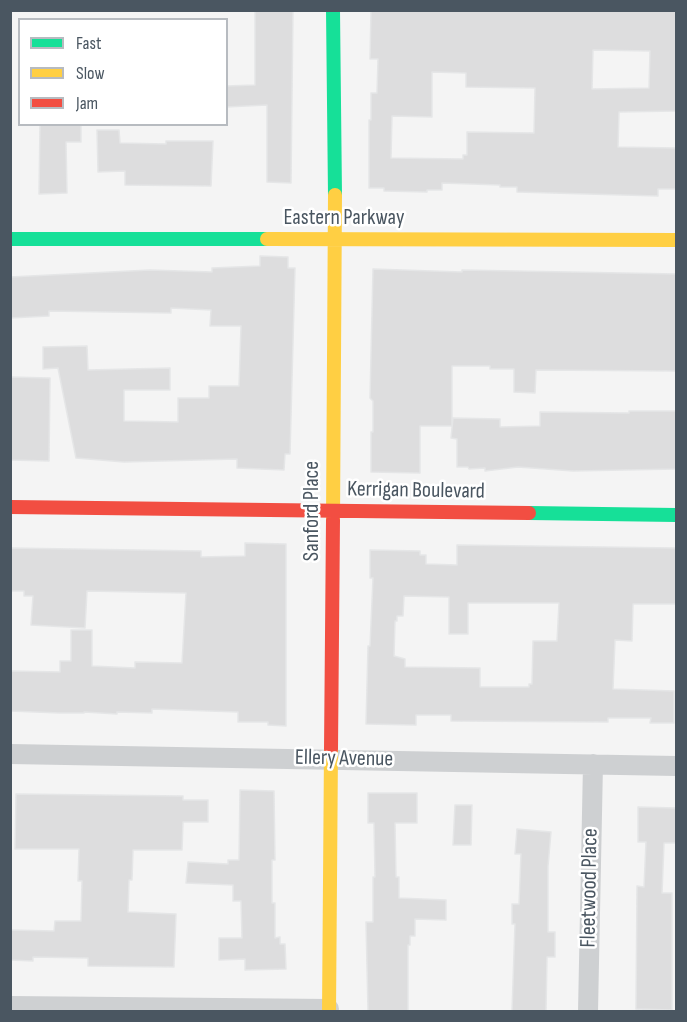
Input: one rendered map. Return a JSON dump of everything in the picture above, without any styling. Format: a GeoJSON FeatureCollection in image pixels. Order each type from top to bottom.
{"type":"FeatureCollection","features":[{"type":"Feature","properties":{"kind":"street","name":"Sanford Place"},"geometry":{"type":"LineString","coordinates":[[329,1010],[336,239],[333,10]]}},
{"type":"Feature","properties":{"kind":"street","name":"Eastern Parkway"},"geometry":{"type":"LineString","coordinates":[[10,239],[676,240]]}},
{"type":"Feature","properties":{"kind":"street","name":"Kerrigan Boulevard"},"geometry":{"type":"LineString","coordinates":[[10,507],[676,515]]}},
{"type":"Feature","properties":{"kind":"street","name":"Ellery Avenue"},"geometry":{"type":"LineString","coordinates":[[10,754],[676,766]]}},
{"type":"Feature","properties":{"kind":"street","name":"Fleetwood Place"},"geometry":{"type":"LineString","coordinates":[[588,1011],[592,764]]}},
{"type":"Feature","properties":{"kind":"street"},"geometry":{"type":"LineString","coordinates":[[10,1006],[329,1010]]}},
{"type":"Feature","properties":{"kind":"building"},"geometry":{"type":"Polygon","coordinates":[[[255,10],[293,10],[291,183],[267,182],[267,105],[228,107],[228,86],[255,85],[255,10]]]}},
{"type":"Feature","properties":{"kind":"building"},"geometry":{"type":"Polygon","coordinates":[[[371,10],[676,10],[676,111],[619,112],[618,147],[676,148],[676,189],[658,189],[658,196],[517,192],[517,187],[442,183],[442,190],[427,190],[427,192],[384,191],[384,188],[369,188],[369,120],[371,120],[371,93],[377,93],[378,59],[370,59],[371,10]],[[593,50],[592,89],[649,88],[650,51],[593,50]],[[432,72],[432,117],[392,116],[391,158],[463,159],[463,155],[467,155],[467,132],[534,133],[535,88],[466,87],[466,73],[432,72]]]}},
{"type":"Feature","properties":{"kind":"building"},"geometry":{"type":"Polygon","coordinates":[[[40,126],[81,126],[81,142],[66,142],[67,193],[39,194],[40,126]]]}},
{"type":"Feature","properties":{"kind":"building"},"geometry":{"type":"Polygon","coordinates":[[[97,130],[119,130],[120,143],[166,144],[166,141],[213,141],[211,186],[125,185],[125,171],[98,172],[97,130]]]}},
{"type":"Feature","properties":{"kind":"building"},"geometry":{"type":"Polygon","coordinates":[[[260,256],[288,257],[288,268],[295,268],[290,454],[285,454],[284,470],[237,468],[237,459],[124,462],[76,458],[58,368],[43,369],[43,347],[87,346],[88,370],[170,368],[170,390],[124,390],[124,421],[178,422],[178,398],[209,398],[209,386],[239,386],[241,326],[210,326],[211,310],[171,308],[171,313],[49,311],[49,316],[10,318],[10,277],[150,270],[212,272],[212,268],[260,266],[260,256]]]}},
{"type":"Feature","properties":{"kind":"building"},"geometry":{"type":"Polygon","coordinates":[[[373,269],[676,274],[676,371],[536,370],[535,393],[514,392],[514,369],[490,369],[490,366],[452,366],[452,426],[420,426],[420,473],[371,472],[373,269]]]}},
{"type":"Feature","properties":{"kind":"building"},"geometry":{"type":"Polygon","coordinates":[[[10,377],[50,378],[49,461],[10,460],[10,377]]]}},
{"type":"Feature","properties":{"kind":"building"},"geometry":{"type":"Polygon","coordinates":[[[629,411],[676,411],[676,469],[573,471],[518,467],[485,471],[485,468],[457,467],[457,439],[451,438],[453,418],[500,419],[500,427],[540,426],[540,412],[629,413],[629,411]]]}},
{"type":"Feature","properties":{"kind":"building"},"geometry":{"type":"Polygon","coordinates":[[[245,543],[286,544],[286,726],[268,725],[268,722],[238,722],[238,712],[152,709],[152,713],[117,712],[117,714],[10,711],[10,671],[60,672],[60,661],[71,661],[71,630],[92,630],[92,666],[135,668],[135,662],[182,663],[186,593],[87,591],[85,628],[31,625],[33,596],[24,596],[24,591],[10,591],[10,548],[201,551],[201,557],[245,556],[245,543]]]}},
{"type":"Feature","properties":{"kind":"building"},"geometry":{"type":"Polygon","coordinates":[[[457,545],[676,548],[676,604],[633,604],[632,641],[615,640],[613,689],[674,691],[674,723],[650,723],[651,718],[608,718],[608,722],[451,721],[451,715],[416,715],[416,725],[366,724],[373,578],[370,578],[370,550],[420,551],[420,555],[426,555],[426,564],[457,565],[457,545]],[[404,596],[403,616],[397,616],[397,621],[395,621],[394,656],[405,659],[405,667],[480,668],[480,687],[529,687],[529,684],[532,684],[533,641],[557,641],[559,603],[468,603],[468,634],[449,634],[449,597],[404,596]]]}},
{"type":"Feature","properties":{"kind":"building"},"geometry":{"type":"Polygon","coordinates":[[[240,790],[274,791],[275,860],[272,860],[272,903],[275,903],[275,938],[280,937],[280,944],[285,944],[286,969],[245,970],[245,959],[219,960],[219,938],[242,938],[241,901],[233,901],[233,885],[186,883],[188,862],[228,864],[228,860],[239,860],[240,790]]]}},
{"type":"Feature","properties":{"kind":"building"},"geometry":{"type":"Polygon","coordinates":[[[368,793],[417,793],[417,823],[395,823],[396,877],[399,877],[399,898],[446,900],[446,920],[415,919],[415,936],[410,936],[410,945],[408,945],[408,1011],[368,1011],[366,922],[373,922],[373,877],[375,877],[374,823],[368,823],[368,793]]]}},
{"type":"Feature","properties":{"kind":"building"},"geometry":{"type":"Polygon","coordinates":[[[16,794],[183,796],[183,800],[208,800],[208,822],[183,822],[182,850],[133,850],[128,912],[176,914],[174,967],[88,966],[88,958],[33,957],[33,961],[10,960],[10,930],[54,931],[55,921],[81,921],[82,881],[78,881],[79,849],[15,849],[16,794]]]}},
{"type":"Feature","properties":{"kind":"building"},"geometry":{"type":"Polygon","coordinates":[[[455,805],[472,805],[471,845],[453,845],[455,805]]]}},
{"type":"Feature","properties":{"kind":"building"},"geometry":{"type":"Polygon","coordinates":[[[638,807],[676,808],[676,843],[664,843],[662,893],[672,893],[672,1010],[636,1009],[637,886],[644,887],[646,842],[638,842],[638,807]]]}},
{"type":"Feature","properties":{"kind":"building"},"geometry":{"type":"Polygon","coordinates":[[[517,829],[551,832],[548,866],[548,932],[555,932],[555,957],[547,957],[546,1011],[512,1011],[515,924],[512,924],[512,904],[519,904],[521,854],[515,854],[517,829]]]}},
{"type":"Feature","properties":{"kind":"traffic: fast"},"geometry":{"type":"LineString","coordinates":[[333,10],[335,195]]}},
{"type":"Feature","properties":{"kind":"traffic: fast"},"geometry":{"type":"LineString","coordinates":[[10,239],[267,239]]}},
{"type":"Feature","properties":{"kind":"traffic: fast"},"geometry":{"type":"LineString","coordinates":[[529,513],[676,515]]}},
{"type":"Feature","properties":{"kind":"traffic: slow"},"geometry":{"type":"LineString","coordinates":[[333,520],[335,195]]}},
{"type":"Feature","properties":{"kind":"traffic: slow"},"geometry":{"type":"LineString","coordinates":[[267,239],[676,240]]}},
{"type":"Feature","properties":{"kind":"traffic: slow"},"geometry":{"type":"LineString","coordinates":[[329,1012],[331,749]]}},
{"type":"Feature","properties":{"kind":"traffic: jam"},"geometry":{"type":"LineString","coordinates":[[10,507],[529,513]]}},
{"type":"Feature","properties":{"kind":"traffic: jam"},"geometry":{"type":"LineString","coordinates":[[331,749],[333,520]]}}]}
